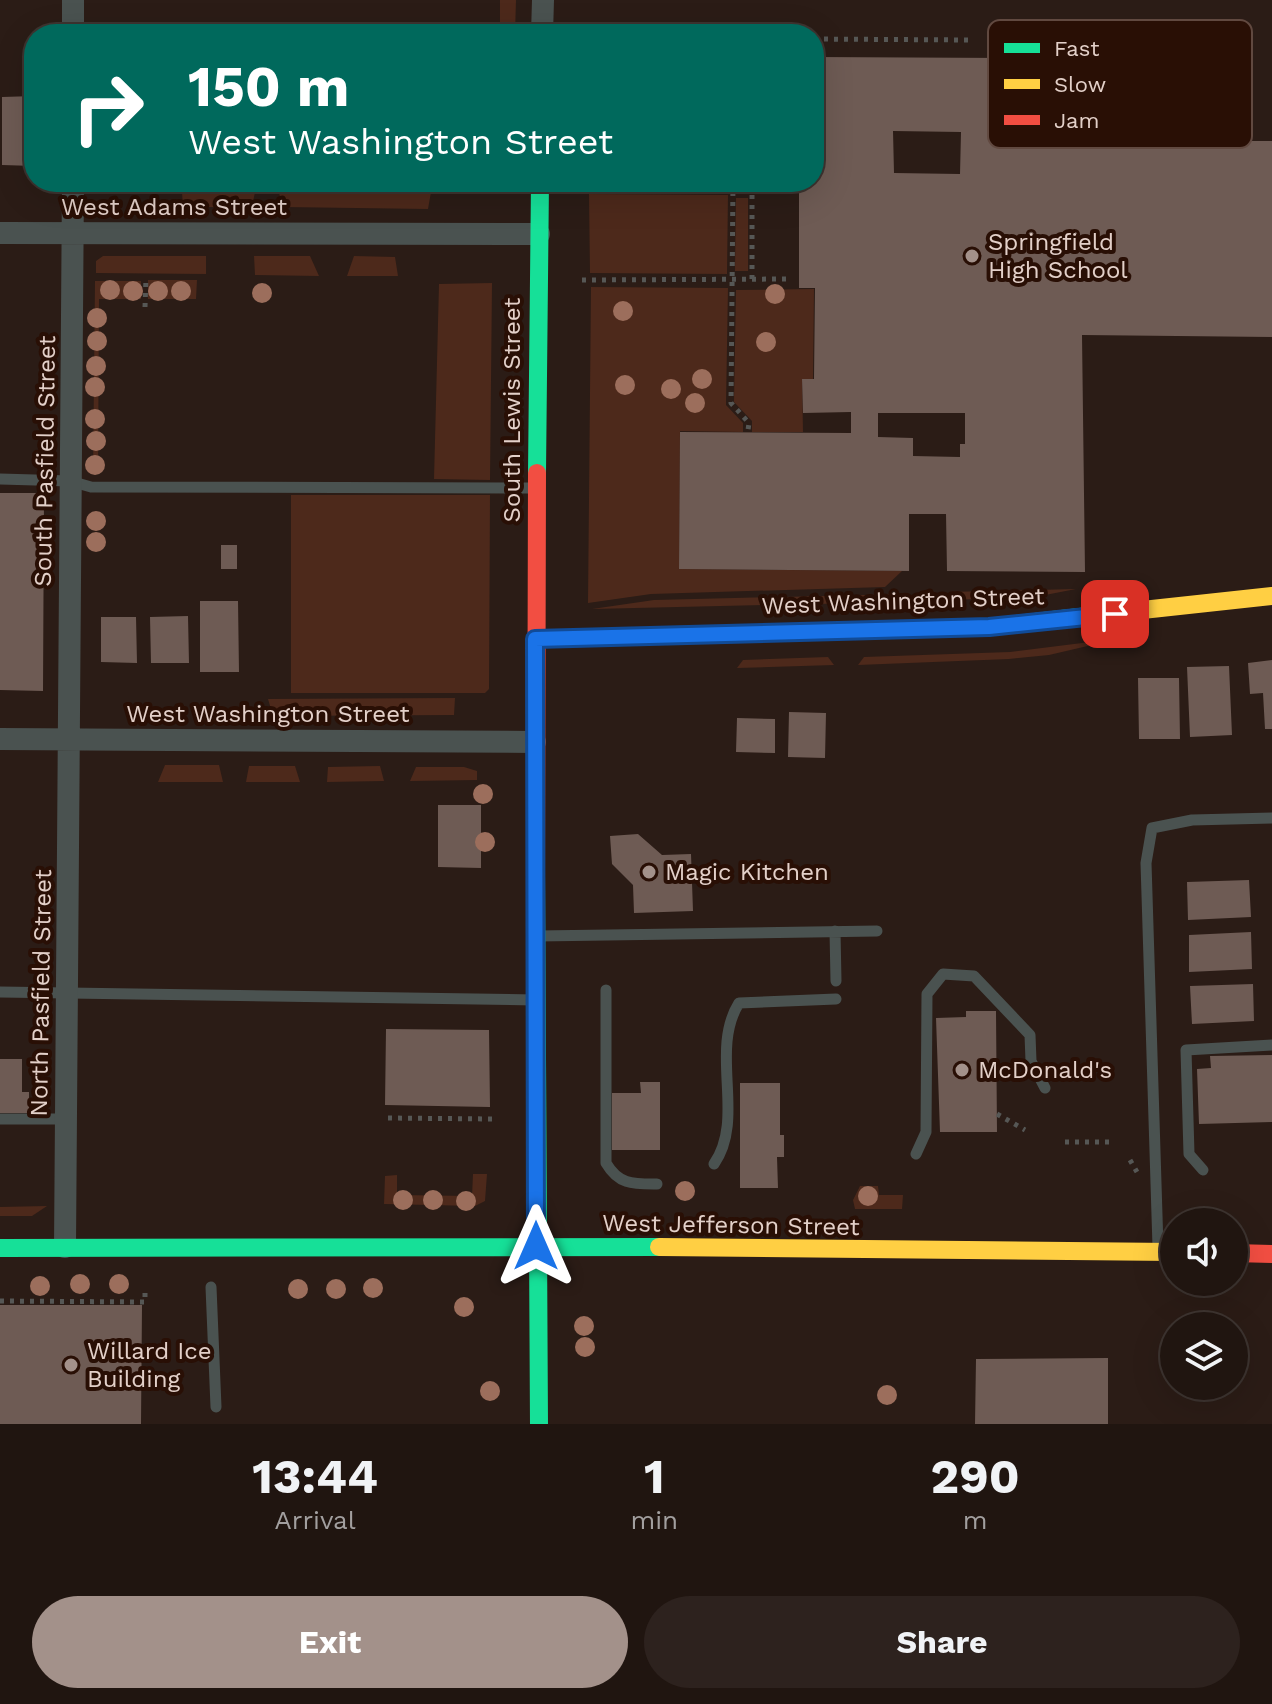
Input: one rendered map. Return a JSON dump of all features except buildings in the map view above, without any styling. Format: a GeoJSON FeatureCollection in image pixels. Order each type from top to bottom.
{"type":"FeatureCollection","features":[{"type":"Feature","properties":{"kind":"street"},"geometry":{"type":"LineString","coordinates":[[73,0],[73,24]]}},
{"type":"Feature","properties":{"kind":"street"},"geometry":{"type":"LineString","coordinates":[[542,24],[543,0]]}},
{"type":"Feature","properties":{"kind":"street","name":"South Pasfield Street"},"geometry":{"type":"LineString","coordinates":[[69,740],[73,192]]}},
{"type":"Feature","properties":{"kind":"street","name":"South Lewis Street"},"geometry":{"type":"LineString","coordinates":[[539,1424],[535,639],[540,192]]}},
{"type":"Feature","properties":{"kind":"street","name":"West Adams Street"},"geometry":{"type":"LineString","coordinates":[[0,233],[539,234]]}},
{"type":"Feature","properties":{"kind":"street","name":"West Washington Street"},"geometry":{"type":"LineString","coordinates":[[535,639],[989,627],[1272,596]]}},
{"type":"Feature","properties":{"kind":"street","name":"West Washington Street"},"geometry":{"type":"LineString","coordinates":[[0,739],[535,742]]}},
{"type":"Feature","properties":{"kind":"street","name":"North Pasfield Street"},"geometry":{"type":"LineString","coordinates":[[65,1247],[69,740]]}},
{"type":"Feature","properties":{"kind":"street","name":"West Jefferson Street"},"geometry":{"type":"LineString","coordinates":[[0,1248],[536,1246],[1160,1252]]}},
{"type":"Feature","properties":{"kind":"street"},"geometry":{"type":"LineString","coordinates":[[1248,1253],[1272,1254]]}},
{"type":"Feature","properties":{"kind":"lane"},"geometry":{"type":"LineString","coordinates":[[0,479],[70,481],[91,487],[538,488]]}},
{"type":"Feature","properties":{"kind":"lane"},"geometry":{"type":"LineString","coordinates":[[1164,1208],[1146,863],[1152,828],[1192,820],[1272,818]]}},
{"type":"Feature","properties":{"kind":"lane"},"geometry":{"type":"LineString","coordinates":[[835,931],[836,981]]}},
{"type":"Feature","properties":{"kind":"lane"},"geometry":{"type":"LineString","coordinates":[[536,936],[877,931]]}},
{"type":"Feature","properties":{"kind":"lane"},"geometry":{"type":"LineString","coordinates":[[916,1154],[926,1132],[927,994],[943,974],[974,976],[1030,1035],[1031,1061],[1045,1088]]}},
{"type":"Feature","properties":{"kind":"lane"},"geometry":{"type":"LineString","coordinates":[[606,990],[606,1163],[613,1175],[631,1184],[657,1184]]}},
{"type":"Feature","properties":{"kind":"lane"},"geometry":{"type":"LineString","coordinates":[[0,992],[536,1000]]}},
{"type":"Feature","properties":{"kind":"lane"},"geometry":{"type":"LineString","coordinates":[[714,1164],[726,1146],[727,1032],[739,1003],[836,999]]}},
{"type":"Feature","properties":{"kind":"lane"},"geometry":{"type":"LineString","coordinates":[[1203,1170],[1189,1154],[1186,1050],[1272,1045]]}},
{"type":"Feature","properties":{"kind":"lane"},"geometry":{"type":"LineString","coordinates":[[0,1119],[66,1119]]}},
{"type":"Feature","properties":{"kind":"lane"},"geometry":{"type":"LineString","coordinates":[[211,1287],[216,1407]]}},
{"type":"Feature","properties":{"kind":"path"},"geometry":{"type":"LineString","coordinates":[[824,39],[970,40]]}},
{"type":"Feature","properties":{"kind":"path"},"geometry":{"type":"LineString","coordinates":[[733,192],[731,403],[749,423],[748,430]]}},
{"type":"Feature","properties":{"kind":"path"},"geometry":{"type":"LineString","coordinates":[[752,192],[752,279]]}},
{"type":"Feature","properties":{"kind":"path"},"geometry":{"type":"LineString","coordinates":[[145,307],[146,277]]}},
{"type":"Feature","properties":{"kind":"path"},"geometry":{"type":"LineString","coordinates":[[582,280],[791,279]]}},
{"type":"Feature","properties":{"kind":"path"},"geometry":{"type":"LineString","coordinates":[[997,1114],[1025,1130]]}},
{"type":"Feature","properties":{"kind":"path"},"geometry":{"type":"LineString","coordinates":[[388,1118],[492,1119]]}},
{"type":"Feature","properties":{"kind":"path"},"geometry":{"type":"LineString","coordinates":[[1065,1142],[1112,1142]]}},
{"type":"Feature","properties":{"kind":"path"},"geometry":{"type":"LineString","coordinates":[[0,1301],[145,1302],[145,1287]]}},
{"type":"Feature","properties":{"kind":"shaded area"},"geometry":{"type":"Polygon","coordinates":[[[500,0],[516,0],[515,24],[500,24],[500,0]]]}},
{"type":"Feature","properties":{"kind":"shaded area"},"geometry":{"type":"Polygon","coordinates":[[[182,192],[255,192],[252,207],[183,207],[182,192]]]}},
{"type":"Feature","properties":{"kind":"shaded area"},"geometry":{"type":"Polygon","coordinates":[[[431,192],[428,209],[283,207],[279,193],[431,192]]]}},
{"type":"Feature","properties":{"kind":"shaded area"},"geometry":{"type":"Polygon","coordinates":[[[589,194],[728,195],[727,274],[590,273],[589,194]]]}},
{"type":"Feature","properties":{"kind":"shaded area"},"geometry":{"type":"Polygon","coordinates":[[[736,198],[748,198],[748,271],[735,271],[736,198]]]}},
{"type":"Feature","properties":{"kind":"shaded area"},"geometry":{"type":"Polygon","coordinates":[[[103,256],[206,256],[206,274],[96,273],[96,261],[103,256]]]}},
{"type":"Feature","properties":{"kind":"shaded area"},"geometry":{"type":"Polygon","coordinates":[[[254,256],[310,256],[319,276],[255,275],[254,256]]]}},
{"type":"Feature","properties":{"kind":"shaded area"},"geometry":{"type":"Polygon","coordinates":[[[354,256],[395,257],[398,276],[347,276],[354,256]]]}},
{"type":"Feature","properties":{"kind":"shaded area"},"geometry":{"type":"Polygon","coordinates":[[[148,280],[197,280],[196,299],[148,299],[148,280]]]}},
{"type":"Feature","properties":{"kind":"shaded area"},"geometry":{"type":"Polygon","coordinates":[[[95,281],[141,281],[141,299],[99,299],[98,474],[93,474],[95,281]]]}},
{"type":"Feature","properties":{"kind":"shaded area"},"geometry":{"type":"Polygon","coordinates":[[[492,283],[490,480],[434,479],[439,284],[492,283]]]}},
{"type":"Feature","properties":{"kind":"shaded area"},"geometry":{"type":"Polygon","coordinates":[[[591,287],[728,288],[726,405],[743,423],[743,432],[680,431],[679,569],[902,571],[885,587],[651,594],[588,603],[591,287]]]}},
{"type":"Feature","properties":{"kind":"shaded area"},"geometry":{"type":"Polygon","coordinates":[[[814,289],[813,379],[802,379],[803,432],[752,432],[752,421],[734,402],[736,290],[814,289]]]}},
{"type":"Feature","properties":{"kind":"shaded area"},"geometry":{"type":"Polygon","coordinates":[[[291,495],[490,495],[489,689],[485,693],[291,693],[291,495]]]}},
{"type":"Feature","properties":{"kind":"shaded area"},"geometry":{"type":"Polygon","coordinates":[[[1076,589],[1040,596],[954,600],[949,592],[1076,589]]]}},
{"type":"Feature","properties":{"kind":"shaded area"},"geometry":{"type":"Polygon","coordinates":[[[905,594],[900,602],[592,609],[654,600],[905,594]]]}},
{"type":"Feature","properties":{"kind":"shaded area"},"geometry":{"type":"Polygon","coordinates":[[[1122,638],[1049,655],[858,665],[864,657],[1010,652],[1122,638]]]}},
{"type":"Feature","properties":{"kind":"shaded area"},"geometry":{"type":"Polygon","coordinates":[[[828,657],[834,665],[737,668],[743,660],[828,657]]]}},
{"type":"Feature","properties":{"kind":"shaded area"},"geometry":{"type":"Polygon","coordinates":[[[455,698],[454,715],[273,716],[268,699],[455,698]]]}},
{"type":"Feature","properties":{"kind":"shaded area"},"geometry":{"type":"Polygon","coordinates":[[[165,765],[219,765],[223,782],[158,782],[165,765]]]}},
{"type":"Feature","properties":{"kind":"shaded area"},"geometry":{"type":"Polygon","coordinates":[[[249,766],[295,766],[300,782],[246,782],[249,766]]]}},
{"type":"Feature","properties":{"kind":"shaded area"},"geometry":{"type":"Polygon","coordinates":[[[380,766],[384,781],[327,782],[328,767],[380,766]]]}},
{"type":"Feature","properties":{"kind":"shaded area"},"geometry":{"type":"Polygon","coordinates":[[[416,767],[464,767],[477,771],[477,780],[410,781],[416,767]]]}},
{"type":"Feature","properties":{"kind":"shaded area"},"geometry":{"type":"Polygon","coordinates":[[[473,1174],[487,1174],[485,1201],[475,1206],[384,1204],[385,1176],[397,1175],[397,1195],[472,1196],[473,1174]]]}},
{"type":"Feature","properties":{"kind":"shaded area"},"geometry":{"type":"Polygon","coordinates":[[[860,1186],[878,1186],[879,1195],[903,1195],[902,1209],[855,1209],[853,1200],[860,1186]]]}},
{"type":"Feature","properties":{"kind":"shaded area"},"geometry":{"type":"Polygon","coordinates":[[[47,1206],[32,1216],[0,1216],[0,1207],[47,1206]]]}},
{"type":"Feature","properties":{"kind":"traffic: fast"},"geometry":{"type":"LineString","coordinates":[[537,473],[540,192]]}},
{"type":"Feature","properties":{"kind":"traffic: fast"},"geometry":{"type":"LineString","coordinates":[[535,639],[989,627],[1124,612]]}},
{"type":"Feature","properties":{"kind":"traffic: fast"},"geometry":{"type":"LineString","coordinates":[[536,874],[539,1424]]}},
{"type":"Feature","properties":{"kind":"traffic: fast"},"geometry":{"type":"LineString","coordinates":[[0,1248],[659,1247]]}},
{"type":"Feature","properties":{"kind":"traffic: slow"},"geometry":{"type":"LineString","coordinates":[[1124,612],[1272,596]]}},
{"type":"Feature","properties":{"kind":"traffic: slow"},"geometry":{"type":"LineString","coordinates":[[659,1247],[1160,1252]]}},
{"type":"Feature","properties":{"kind":"traffic: jam"},"geometry":{"type":"LineString","coordinates":[[536,874],[537,473]]}},
{"type":"Feature","properties":{"kind":"traffic: jam"},"geometry":{"type":"LineString","coordinates":[[1248,1253],[1272,1254]]}},
{"type":"Feature","properties":{"kind":"place","name":"Springfield High School"},"geometry":{"type":"Point","coordinates":[972,256]}},
{"type":"Feature","properties":{"kind":"place","name":"Magic Kitchen"},"geometry":{"type":"Point","coordinates":[649,872]}},
{"type":"Feature","properties":{"kind":"place","name":"McDonald's"},"geometry":{"type":"Point","coordinates":[962,1070]}},
{"type":"Feature","properties":{"kind":"place","name":"Willard Ice Building"},"geometry":{"type":"Point","coordinates":[71,1365]}},
{"type":"Feature","properties":{"kind":"route"},"geometry":{"type":"LineString","coordinates":[[536,1246],[535,639],[989,627],[1115,614]]}}]}
